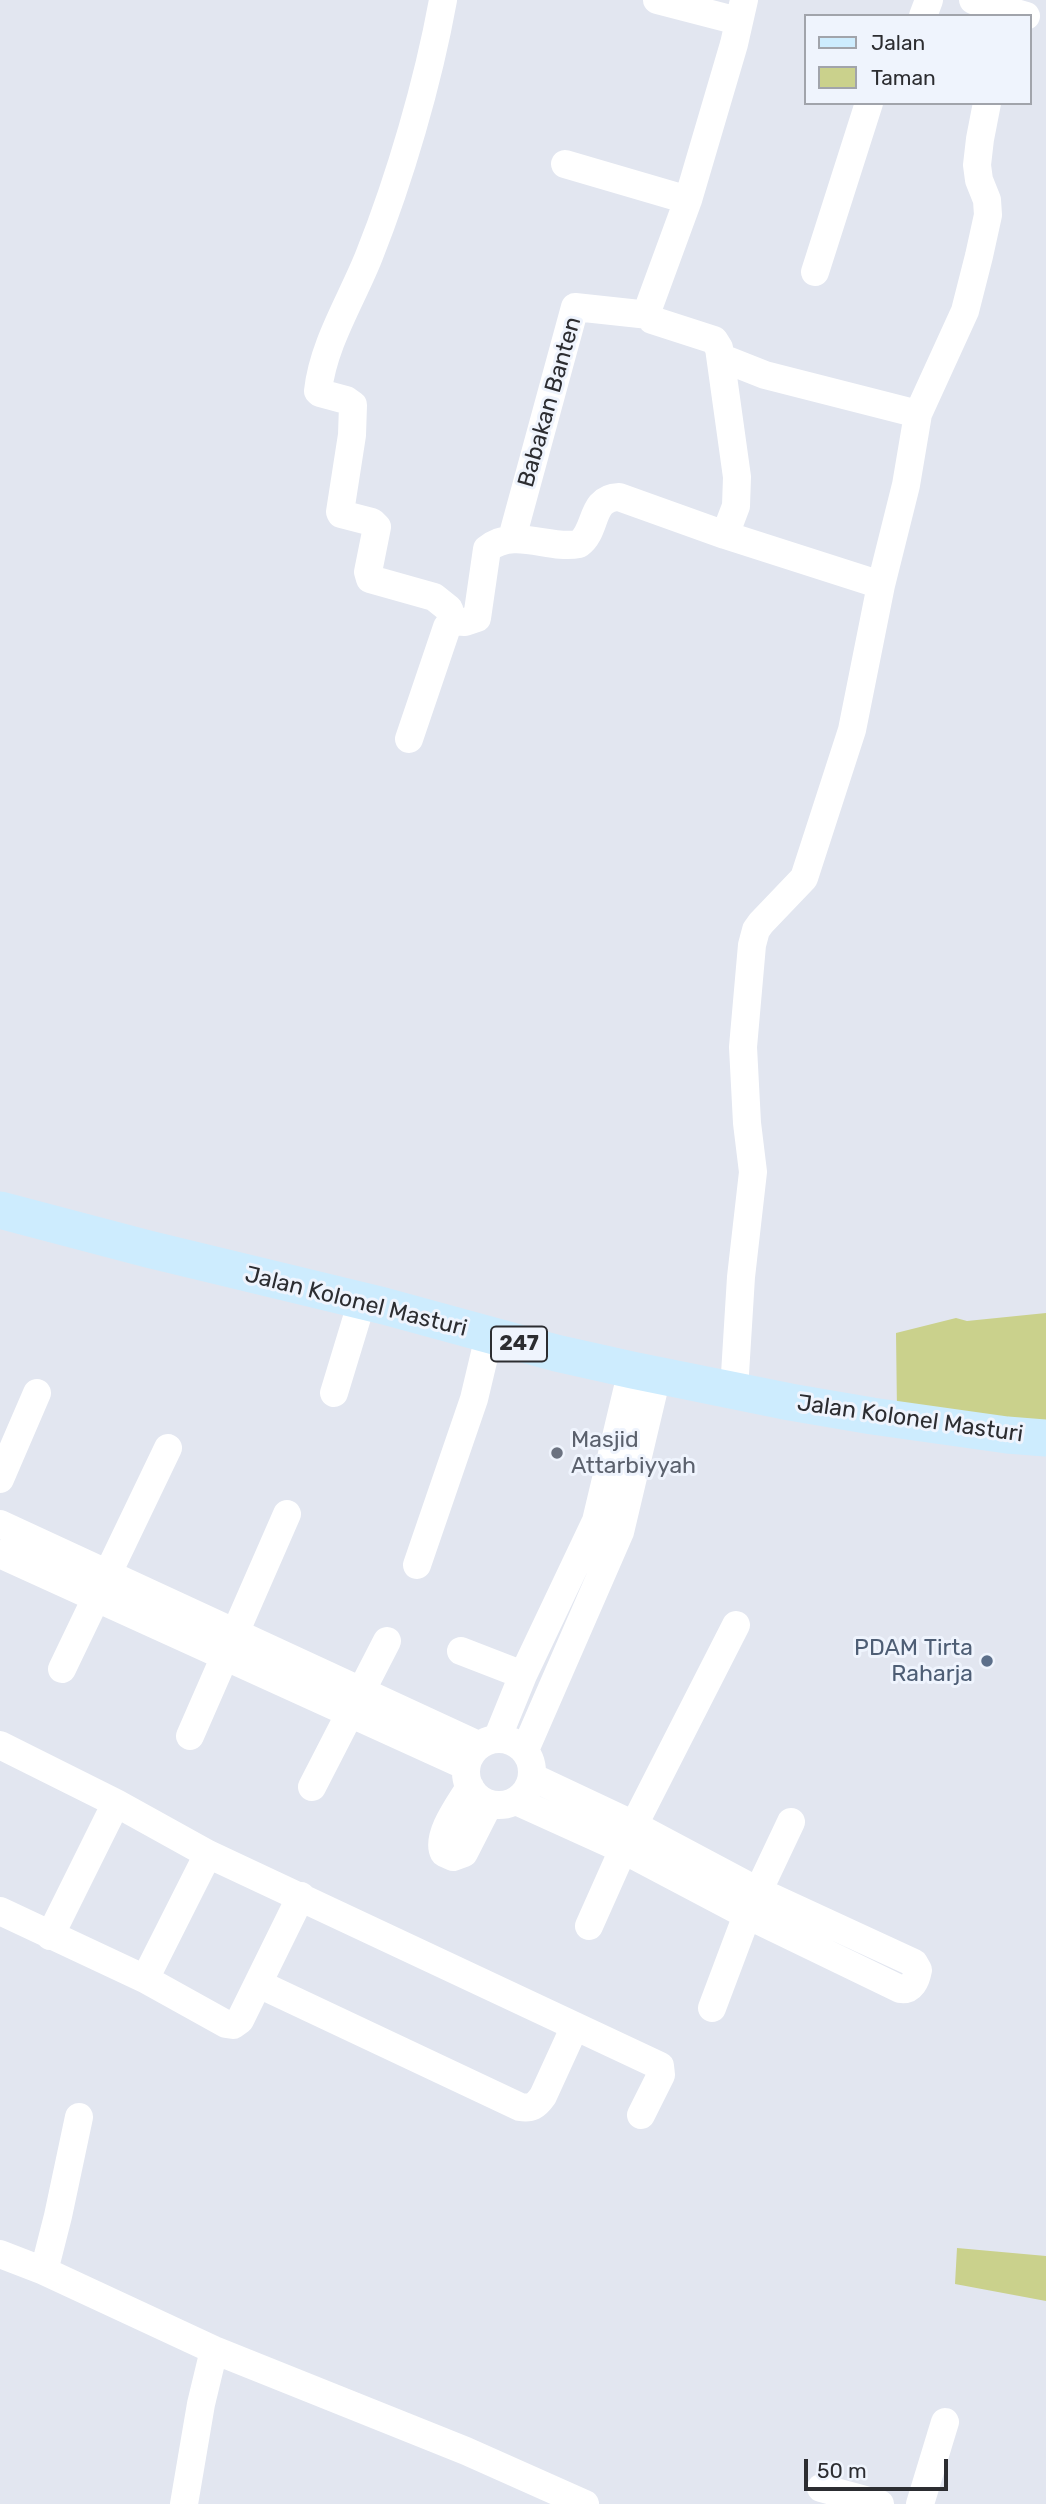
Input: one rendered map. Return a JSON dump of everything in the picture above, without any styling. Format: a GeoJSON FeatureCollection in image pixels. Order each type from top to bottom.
{"type":"FeatureCollection","features":[{"type":"Feature","properties":{"kind":"main road","name":"Jalan Kolonel Masturi"},"geometry":{"type":"LineString","coordinates":[[0,1210],[148,1249],[362,1300],[489,1336],[645,1373],[872,1416],[1046,1438]]}},
{"type":"Feature","properties":{"kind":"street"},"geometry":{"type":"LineString","coordinates":[[443,0],[404,156],[369,256],[336,328],[318,391],[353,405],[340,513],[373,522],[377,527],[368,572],[370,579],[434,597],[449,609],[452,621]]}},
{"type":"Feature","properties":{"kind":"street"},"geometry":{"type":"LineString","coordinates":[[657,0],[741,11],[734,44],[688,200],[648,309],[652,320],[714,340],[722,358],[723,388],[737,477],[736,506],[725,536]]}},
{"type":"Feature","properties":{"kind":"street"},"geometry":{"type":"LineString","coordinates":[[974,0],[1017,12]]}},
{"type":"Feature","properties":{"kind":"street"},"geometry":{"type":"LineString","coordinates":[[815,272],[868,105]]}},
{"type":"Feature","properties":{"kind":"street"},"geometry":{"type":"LineString","coordinates":[[734,1390],[741,1277],[753,1172],[743,1047],[752,945],[756,930],[804,878],[852,730],[881,585],[906,485],[918,414],[965,310],[979,257],[988,215],[987,200],[979,180],[977,165],[979,139],[987,105]]}},
{"type":"Feature","properties":{"kind":"street"},"geometry":{"type":"LineString","coordinates":[[565,164],[688,200]]}},
{"type":"Feature","properties":{"kind":"street","name":"Babakan Banten"},"geometry":{"type":"LineString","coordinates":[[512,538],[575,307],[649,315]]}},
{"type":"Feature","properties":{"kind":"street"},"geometry":{"type":"LineString","coordinates":[[722,358],[765,375],[918,414]]}},
{"type":"Feature","properties":{"kind":"street"},"geometry":{"type":"LineString","coordinates":[[452,621],[465,622],[477,618],[487,549],[495,543],[512,538],[564,545],[579,544],[587,536],[602,502],[613,497],[725,536],[881,585]]}},
{"type":"Feature","properties":{"kind":"street"},"geometry":{"type":"LineString","coordinates":[[409,738],[439,646],[452,621]]}},
{"type":"Feature","properties":{"kind":"street"},"geometry":{"type":"LineString","coordinates":[[334,1393],[362,1300]]}},
{"type":"Feature","properties":{"kind":"street"},"geometry":{"type":"LineString","coordinates":[[417,1565],[474,1399],[489,1336]]}},
{"type":"Feature","properties":{"kind":"street"},"geometry":{"type":"LineString","coordinates":[[0,1553],[112,1591],[240,1649],[366,1707],[486,1774],[526,1792],[528,1763],[579,1626],[620,1532],[631,1432],[645,1373]]}},
{"type":"Feature","properties":{"kind":"street"},"geometry":{"type":"LineString","coordinates":[[0,1479],[37,1393]]}},
{"type":"Feature","properties":{"kind":"street"},"geometry":{"type":"LineString","coordinates":[[486,1774],[523,1675],[596,1521],[631,1432]]}},
{"type":"Feature","properties":{"kind":"street"},"geometry":{"type":"LineString","coordinates":[[62,1669],[112,1591],[168,1448]]}},
{"type":"Feature","properties":{"kind":"street"},"geometry":{"type":"LineString","coordinates":[[190,1735],[240,1649],[287,1514]]}},
{"type":"Feature","properties":{"kind":"street"},"geometry":{"type":"LineString","coordinates":[[0,1524],[112,1591]]}},
{"type":"Feature","properties":{"kind":"street"},"geometry":{"type":"LineString","coordinates":[[551,1616],[579,1626]]}},
{"type":"Feature","properties":{"kind":"street"},"geometry":{"type":"LineString","coordinates":[[589,1926],[635,1841],[736,1625]]}},
{"type":"Feature","properties":{"kind":"street"},"geometry":{"type":"LineString","coordinates":[[312,1787],[366,1707],[387,1641]]}},
{"type":"Feature","properties":{"kind":"street"},"geometry":{"type":"LineString","coordinates":[[461,1651],[523,1675]]}},
{"type":"Feature","properties":{"kind":"street"},"geometry":{"type":"LineString","coordinates":[[486,1774],[512,1741],[528,1763],[635,1841]]}},
{"type":"Feature","properties":{"kind":"street"},"geometry":{"type":"LineString","coordinates":[[2,1750],[116,1803],[208,1854],[660,2066],[661,2075],[641,2115]]}},
{"type":"Feature","properties":{"kind":"street"},"geometry":{"type":"LineString","coordinates":[[486,1774],[635,1841],[752,1903],[900,1989],[908,1989],[913,1985],[918,1970],[914,1963],[752,1903]]}},
{"type":"Feature","properties":{"kind":"street"},"geometry":{"type":"LineString","coordinates":[[50,1936],[116,1803]]}},
{"type":"Feature","properties":{"kind":"street"},"geometry":{"type":"LineString","coordinates":[[712,2008],[752,1903],[791,1822]]}},
{"type":"Feature","properties":{"kind":"street"},"geometry":{"type":"LineString","coordinates":[[145,1979],[208,1854]]}},
{"type":"Feature","properties":{"kind":"street"},"geometry":{"type":"LineString","coordinates":[[0,1911],[145,1979],[226,2024],[233,2025],[240,2020],[259,1984],[301,1896]]}},
{"type":"Feature","properties":{"kind":"street"},"geometry":{"type":"LineString","coordinates":[[259,1984],[526,2108],[538,2103],[543,2096],[575,2026]]}},
{"type":"Feature","properties":{"kind":"street"},"geometry":{"type":"LineString","coordinates":[[44,2271],[79,2117]]}},
{"type":"Feature","properties":{"kind":"street"},"geometry":{"type":"LineString","coordinates":[[0,2254],[44,2271],[214,2350],[466,2451],[579,2503]]}},
{"type":"Feature","properties":{"kind":"street"},"geometry":{"type":"LineString","coordinates":[[184,2504],[201,2404],[214,2350]]}},
{"type":"Feature","properties":{"kind":"street"},"geometry":{"type":"LineString","coordinates":[[920,2504],[945,2421]]}},
{"type":"Feature","properties":{"kind":"street"},"geometry":{"type":"LineString","coordinates":[[820,2485],[880,2504]]}},
{"type":"Feature","properties":{"kind":"green space"},"geometry":{"type":"Polygon","coordinates":[[[1046,1313],[1046,1428],[897,1411],[896,1333],[956,1318],[967,1321],[1046,1313]]]}},
{"type":"Feature","properties":{"kind":"green space"},"geometry":{"type":"Polygon","coordinates":[[[957,2248],[1046,2256],[1046,2301],[955,2284],[957,2248]]]}},
{"type":"Feature","properties":{"kind":"place","name":"Masjid Attarbiyyah"},"geometry":{"type":"Point","coordinates":[557,1453]}},
{"type":"Feature","properties":{"kind":"place","name":"PDAM Tirta Raharja"},"geometry":{"type":"Point","coordinates":[987,1661]}}]}
